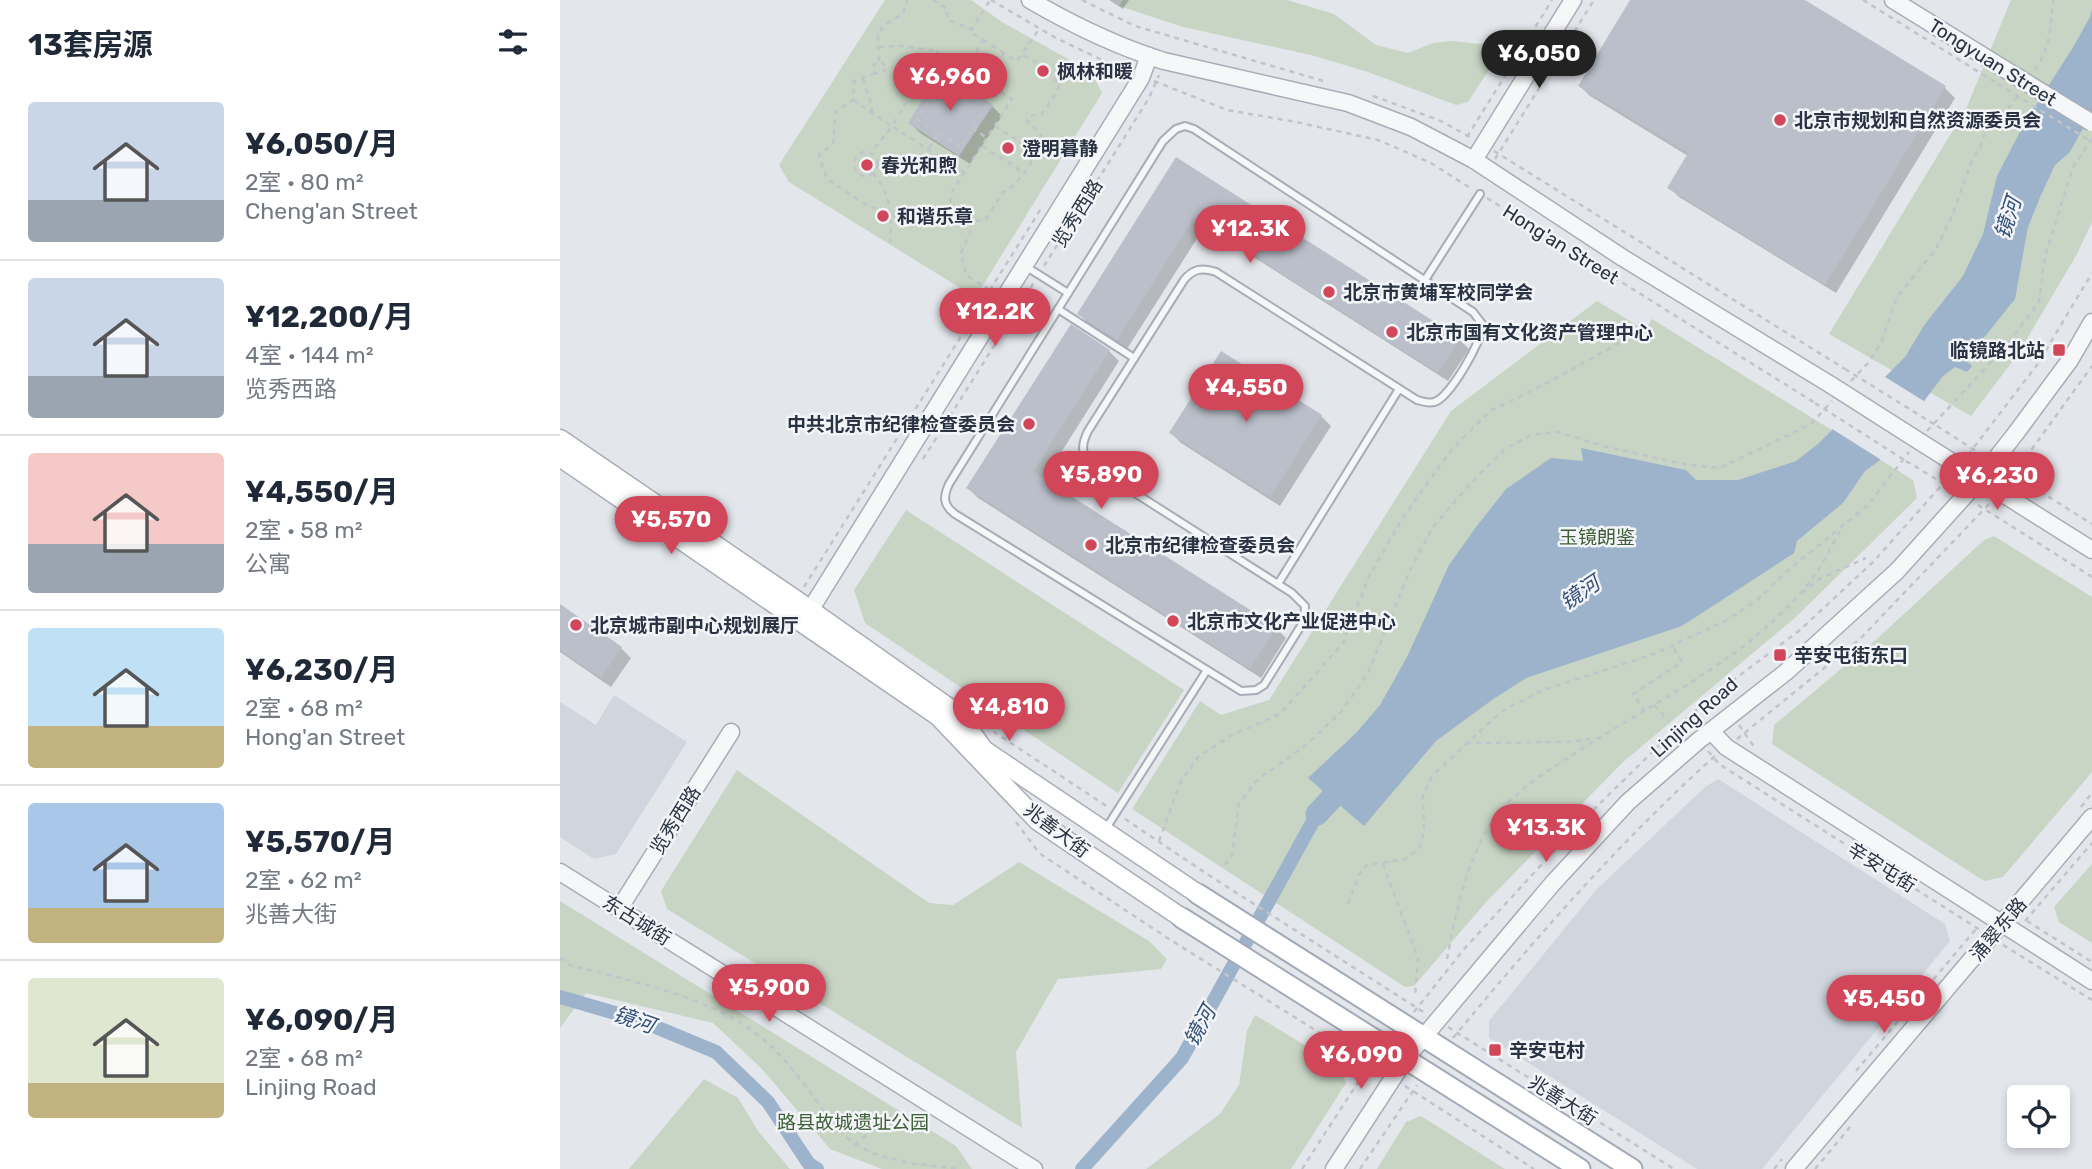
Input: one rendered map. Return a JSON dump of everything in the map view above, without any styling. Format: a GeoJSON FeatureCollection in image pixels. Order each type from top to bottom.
{"type":"FeatureCollection","features":[{"type":"Feature","properties":{"kind":"main road","name":"兆善大街"},"geometry":{"type":"LineString","coordinates":[[560,439],[566,460],[803,611],[958,714],[984,750],[1198,894],[1632,1169]]}},
{"type":"Feature","properties":{"kind":"main road","name":"兆善大街"},"geometry":{"type":"LineString","coordinates":[[803,611],[938,716],[1038,821],[1182,918],[1580,1169]]}},
{"type":"Feature","properties":{"kind":"street","name":"Hong'an Street"},"geometry":{"type":"LineString","coordinates":[[1030,0],[1062,19],[1149,56],[1349,103],[1411,127],[1459,151],[1623,258],[1921,441],[2092,550]]}},
{"type":"Feature","properties":{"kind":"street"},"geometry":{"type":"LineString","coordinates":[[1481,164],[1573,0]]}},
{"type":"Feature","properties":{"kind":"street","name":"Tongyuan Street"},"geometry":{"type":"LineString","coordinates":[[1893,0],[2002,77],[2092,124]]}},
{"type":"Feature","properties":{"kind":"street","name":"览秀西路"},"geometry":{"type":"LineString","coordinates":[[803,611],[1024,266],[1149,80],[1149,56]]}},
{"type":"Feature","properties":{"kind":"street","name":"Linjing Road"},"geometry":{"type":"LineString","coordinates":[[1334,1169],[1406,1058],[1553,883],[1628,802],[1704,736],[1786,673],[1896,571],[1980,479],[2070,360],[2092,322]]}},
{"type":"Feature","properties":{"kind":"street","name":"览秀西路"},"geometry":{"type":"LineString","coordinates":[[619,909],[731,732]]}},
{"type":"Feature","properties":{"kind":"street","name":"辛安屯街"},"geometry":{"type":"LineString","coordinates":[[1704,736],[1720,752],[2092,981]]}},
{"type":"Feature","properties":{"kind":"street","name":"涌翠东路"},"geometry":{"type":"LineString","coordinates":[[1794,1169],[2092,817]]}},
{"type":"Feature","properties":{"kind":"street","name":"东古城街"},"geometry":{"type":"LineString","coordinates":[[560,872],[1034,1169]]}},
{"type":"Feature","properties":{"kind":"lane"},"geometry":{"type":"LineString","coordinates":[[1175,128],[1194,129],[1425,280],[1474,312],[1480,318],[1483,332],[1441,399],[1426,402],[1417,400],[1216,272],[1206,269],[1190,273],[1184,280],[1083,441],[1082,450],[1091,465],[1278,584],[1300,599],[1305,606],[1304,621],[1264,685],[1256,690],[1241,691],[955,514],[945,503],[944,495],[950,484],[1163,141],[1175,128]]}},
{"type":"Feature","properties":{"kind":"lane"},"geometry":{"type":"LineString","coordinates":[[1425,280],[1480,194]]}},
{"type":"Feature","properties":{"kind":"lane"},"geometry":{"type":"LineString","coordinates":[[1024,266],[1068,293]]}},
{"type":"Feature","properties":{"kind":"lane"},"geometry":{"type":"LineString","coordinates":[[1007,294],[1050,321]]}},
{"type":"Feature","properties":{"kind":"lane"},"geometry":{"type":"LineString","coordinates":[[1058,309],[1135,358]]}},
{"type":"Feature","properties":{"kind":"lane"},"geometry":{"type":"LineString","coordinates":[[1278,584],[1399,389]]}},
{"type":"Feature","properties":{"kind":"lane"},"geometry":{"type":"LineString","coordinates":[[1104,831],[1207,670]]}},
{"type":"Feature","properties":{"kind":"path"},"geometry":{"type":"LineString","coordinates":[[875,73],[873,67],[879,61],[877,34],[882,26],[903,14],[907,0]]}},
{"type":"Feature","properties":{"kind":"path"},"geometry":{"type":"LineString","coordinates":[[933,0],[947,9],[948,20],[972,29]]}},
{"type":"Feature","properties":{"kind":"path"},"geometry":{"type":"LineString","coordinates":[[990,0],[970,32],[1017,61],[1039,29]]}},
{"type":"Feature","properties":{"kind":"path","name":"Hong'an Street"},"geometry":{"type":"LineString","coordinates":[[990,0],[1039,29],[1125,71],[1227,110],[1378,140],[1431,163],[2092,577]]}},
{"type":"Feature","properties":{"kind":"path"},"geometry":{"type":"LineString","coordinates":[[1459,151],[1552,0]]}},
{"type":"Feature","properties":{"kind":"path"},"geometry":{"type":"LineString","coordinates":[[1481,164],[1499,154],[1594,0]]}},
{"type":"Feature","properties":{"kind":"path","name":"Tongyuan Street"},"geometry":{"type":"LineString","coordinates":[[1863,0],[2002,77],[2092,140]]}},
{"type":"Feature","properties":{"kind":"path"},"geometry":{"type":"LineString","coordinates":[[2030,77],[2044,58],[2053,0]]}},
{"type":"Feature","properties":{"kind":"path"},"geometry":{"type":"LineString","coordinates":[[966,69],[983,40]]}},
{"type":"Feature","properties":{"kind":"path"},"geometry":{"type":"LineString","coordinates":[[878,47],[901,46],[938,51],[1012,99],[950,195],[951,206],[969,223],[970,233],[961,253],[966,275],[990,290]]}},
{"type":"Feature","properties":{"kind":"path"},"geometry":{"type":"LineString","coordinates":[[871,153],[892,126],[938,51]]}},
{"type":"Feature","properties":{"kind":"path"},"geometry":{"type":"LineString","coordinates":[[986,82],[1004,53]]}},
{"type":"Feature","properties":{"kind":"path"},"geometry":{"type":"LineString","coordinates":[[853,100],[836,111],[833,143],[819,155],[827,179],[865,204],[924,226],[951,218],[969,223],[986,218],[1003,191],[1012,188],[1037,152],[1042,136],[1027,120],[1030,116],[1042,114],[1049,100],[1058,93],[1060,83],[1052,78],[1048,68],[1021,54]]}},
{"type":"Feature","properties":{"kind":"path"},"geometry":{"type":"LineString","coordinates":[[1123,78],[1125,71],[1149,56]]}},
{"type":"Feature","properties":{"kind":"path","name":"览秀西路"},"geometry":{"type":"LineString","coordinates":[[918,466],[1038,275],[1149,80],[1149,56]]}},
{"type":"Feature","properties":{"kind":"path"},"geometry":{"type":"LineString","coordinates":[[853,100],[854,81],[875,73],[881,74],[885,70],[884,64],[879,61]]}},
{"type":"Feature","properties":{"kind":"path"},"geometry":{"type":"LineString","coordinates":[[966,92],[976,76]]}},
{"type":"Feature","properties":{"kind":"path"},"geometry":{"type":"LineString","coordinates":[[943,77],[966,92],[986,106],[961,147],[917,119],[943,77]]}},
{"type":"Feature","properties":{"kind":"path"},"geometry":{"type":"LineString","coordinates":[[862,78],[872,113]]}},
{"type":"Feature","properties":{"kind":"path"},"geometry":{"type":"LineString","coordinates":[[1226,865],[1232,855],[1239,804],[1256,781],[1306,745],[1340,713],[1367,675],[1411,568],[1433,527],[1505,449],[1531,435],[1557,432],[1611,448],[1688,465],[1720,468],[1811,424],[1837,390],[1869,362],[1881,343],[1896,297],[1936,249],[1988,125],[2011,106],[2024,87]]}},
{"type":"Feature","properties":{"kind":"path"},"geometry":{"type":"LineString","coordinates":[[914,90],[928,100]]}},
{"type":"Feature","properties":{"kind":"path"},"geometry":{"type":"LineString","coordinates":[[853,100],[965,173]]}},
{"type":"Feature","properties":{"kind":"path"},"geometry":{"type":"LineString","coordinates":[[995,125],[1037,152]]}},
{"type":"Feature","properties":{"kind":"path"},"geometry":{"type":"LineString","coordinates":[[972,128],[987,138]]}},
{"type":"Feature","properties":{"kind":"path"},"geometry":{"type":"LineString","coordinates":[[928,149],[939,133]]}},
{"type":"Feature","properties":{"kind":"path"},"geometry":{"type":"LineString","coordinates":[[1348,904],[1359,875],[1367,865],[1405,859],[1419,849],[1424,831],[1423,796],[1432,776],[1503,711],[1543,690],[1654,654],[1725,621],[1756,601],[1787,571],[1867,506],[1921,441],[2007,346],[2039,302],[2045,256],[2073,167],[2092,140]]}},
{"type":"Feature","properties":{"kind":"path"},"geometry":{"type":"LineString","coordinates":[[982,146],[1023,172]]}},
{"type":"Feature","properties":{"kind":"path"},"geometry":{"type":"LineString","coordinates":[[860,153],[871,153],[878,163],[873,173],[865,176],[858,173],[854,162],[860,153]]}},
{"type":"Feature","properties":{"kind":"path"},"geometry":{"type":"LineString","coordinates":[[873,173],[887,192],[890,242]]}},
{"type":"Feature","properties":{"kind":"path","name":"览秀西路"},"geometry":{"type":"LineString","coordinates":[[803,611],[990,290],[1045,203]]}},
{"type":"Feature","properties":{"kind":"path","name":"Linjing Road"},"geometry":{"type":"LineString","coordinates":[[1403,1025],[1465,948],[1576,827],[1683,722],[1716,693],[1800,629],[1873,562],[1959,466],[2038,365],[2092,273]]}},
{"type":"Feature","properties":{"kind":"path"},"geometry":{"type":"LineString","coordinates":[[1159,842],[1180,783],[1198,757],[1230,736],[1280,714],[1343,643],[1370,574],[1404,516],[1452,449],[1490,411],[1551,381],[1634,334],[1642,320]]}},
{"type":"Feature","properties":{"kind":"path"},"geometry":{"type":"LineString","coordinates":[[1443,1051],[1582,886],[1651,815],[1720,752],[1861,638],[1985,509],[2092,366]]}},
{"type":"Feature","properties":{"kind":"path"},"geometry":{"type":"LineString","coordinates":[[1845,369],[2092,524]]}},
{"type":"Feature","properties":{"kind":"path"},"geometry":{"type":"LineString","coordinates":[[1797,597],[1825,559],[1842,527]]}},
{"type":"Feature","properties":{"kind":"path"},"geometry":{"type":"LineString","coordinates":[[1447,959],[1460,893],[1483,836],[1503,809],[1530,782],[1707,673],[1764,628],[1819,579],[1866,558]]}},
{"type":"Feature","properties":{"kind":"path"},"geometry":{"type":"LineString","coordinates":[[1645,710],[1633,694],[1682,662],[1672,644]]}},
{"type":"Feature","properties":{"kind":"path"},"geometry":{"type":"LineString","coordinates":[[1716,693],[1756,750]]}},
{"type":"Feature","properties":{"kind":"path"},"geometry":{"type":"LineString","coordinates":[[1654,705],[1669,721]]}},
{"type":"Feature","properties":{"kind":"path","name":"兆善大街"},"geometry":{"type":"LineString","coordinates":[[958,714],[990,728],[1310,941],[1674,1169]]}},
{"type":"Feature","properties":{"kind":"path","name":"辛安屯街"},"geometry":{"type":"LineString","coordinates":[[1704,736],[1720,752],[1719,764],[2002,924],[2092,962]]}},
{"type":"Feature","properties":{"kind":"path"},"geometry":{"type":"LineString","coordinates":[[1466,743],[1568,742],[1598,738]]}},
{"type":"Feature","properties":{"kind":"path"},"geometry":{"type":"LineString","coordinates":[[1382,863],[1418,958],[1415,997]]}},
{"type":"Feature","properties":{"kind":"path","name":"辛安屯街"},"geometry":{"type":"LineString","coordinates":[[2002,924],[2092,1000]]}},
{"type":"Feature","properties":{"kind":"path"},"geometry":{"type":"LineString","coordinates":[[1169,939],[1270,1003]]}},
{"type":"Feature","properties":{"kind":"path"},"geometry":{"type":"LineString","coordinates":[[560,958],[570,965],[669,992],[735,1021],[763,1038],[794,1070],[841,1135],[874,1154],[909,1163],[958,1169]]}},
{"type":"Feature","properties":{"kind":"path"},"geometry":{"type":"LineString","coordinates":[[1303,1169],[1368,1063],[1386,1045]]}},
{"type":"Feature","properties":{"kind":"path"},"geometry":{"type":"LineString","coordinates":[[1360,1169],[1427,1072]]}},
{"type":"Feature","properties":{"kind":"path"},"geometry":{"type":"LineString","coordinates":[[855,1144],[873,1130],[910,1130],[921,1123]]}},
{"type":"Feature","properties":{"kind":"shaded area"},"geometry":{"type":"Polygon","coordinates":[[[614,695],[687,742],[616,854],[594,859],[560,837],[560,702],[596,725],[614,695]]]}},
{"type":"Feature","properties":{"kind":"shaded area"},"geometry":{"type":"Polygon","coordinates":[[[1718,779],[1945,924],[1950,941],[1762,1169],[1697,1169],[1489,1038],[1489,1021],[1596,890],[1705,787],[1718,779]]]}},
{"type":"Feature","properties":{"kind":"green space"},"geometry":{"type":"Polygon","coordinates":[[[885,0],[971,0],[1002,22],[1091,72],[1102,93],[980,290],[965,291],[789,182],[779,165],[885,0]]]}},
{"type":"Feature","properties":{"kind":"green space"},"geometry":{"type":"Polygon","coordinates":[[[1123,0],[1287,0],[1334,14],[1376,45],[1408,53],[1433,43],[1453,41],[1479,44],[1509,39],[1468,102],[1456,105],[1368,72],[1311,55],[1183,27],[1119,6],[1123,0]]]}},
{"type":"Feature","properties":{"kind":"green space"},"geometry":{"type":"Polygon","coordinates":[[[2011,0],[2092,0],[2092,222],[2077,254],[2018,354],[1971,416],[1829,334],[1966,109],[2011,0]]]}},
{"type":"Feature","properties":{"kind":"green space","name":"玉镜朗鉴"},"geometry":{"type":"Polygon","coordinates":[[[1597,301],[1645,330],[1652,319],[1913,480],[1917,498],[1797,616],[1622,763],[1487,901],[1414,986],[1405,987],[1132,809],[1200,701],[1221,715],[1269,700],[1451,411],[1597,301]]]}},
{"type":"Feature","properties":{"kind":"green space"},"geometry":{"type":"Polygon","coordinates":[[[906,510],[1184,690],[1118,793],[865,623],[854,590],[906,510]]]}},
{"type":"Feature","properties":{"kind":"green space"},"geometry":{"type":"Polygon","coordinates":[[[1994,536],[2092,597],[2092,772],[2003,877],[1984,881],[1772,744],[1774,725],[1878,638],[1984,540],[1994,536]]]}},
{"type":"Feature","properties":{"kind":"green space"},"geometry":{"type":"Polygon","coordinates":[[[737,770],[929,903],[953,905],[1019,862],[1149,941],[1167,959],[1161,969],[1058,979],[1016,1052],[1022,1128],[667,909],[661,891],[737,770]]]}},
{"type":"Feature","properties":{"kind":"green space"},"geometry":{"type":"Polygon","coordinates":[[[2092,864],[2092,943],[2059,922],[2054,907],[2092,864]]]}},
{"type":"Feature","properties":{"kind":"green space","name":"路县故城遗址公园"},"geometry":{"type":"Polygon","coordinates":[[[560,901],[956,1146],[972,1169],[882,1169],[830,1149],[762,1069],[713,1023],[586,993],[560,1028],[560,901]]]}},
{"type":"Feature","properties":{"kind":"green space"},"geometry":{"type":"Polygon","coordinates":[[[1255,1015],[1339,1066],[1346,1083],[1291,1169],[1146,1169],[1220,1114],[1239,1085],[1247,1031],[1255,1015]]]}},
{"type":"Feature","properties":{"kind":"green space","name":"路县故城遗址公园"},"geometry":{"type":"Polygon","coordinates":[[[704,1079],[738,1098],[758,1131],[790,1169],[629,1169],[704,1079]]]}},
{"type":"Feature","properties":{"kind":"green space"},"geometry":{"type":"Polygon","coordinates":[[[1421,1116],[1505,1169],[1377,1169],[1406,1122],[1421,1116]]]}},
{"type":"Feature","properties":{"kind":"water"},"geometry":{"type":"Polygon","coordinates":[[[2092,9],[2092,112],[2070,152],[2055,165],[2041,195],[2028,227],[2015,299],[1966,360],[1972,366],[1967,372],[1955,367],[1943,376],[1879,461],[1865,471],[1843,503],[1797,541],[1794,553],[1682,626],[1526,678],[1436,741],[1364,826],[1308,778],[1357,732],[1380,705],[1407,657],[1449,565],[1476,527],[1506,489],[1551,458],[1583,461],[1581,448],[1686,470],[1696,480],[1738,480],[1796,461],[1818,444],[1905,357],[1925,324],[1963,276],[1983,234],[1997,176],[2025,122],[2072,49],[2092,9]]]}},
{"type":"Feature","properties":{"kind":"pier"},"geometry":{"type":"Polygon","coordinates":[[[1882,375],[1927,403],[1883,461],[1829,427],[1882,375]]]}},
{"type":"Feature","properties":{"kind":"building","name":"北京市规划和自然资源委员会"},"geometry":{"type":"Polygon","coordinates":[[[1630,0],[1805,0],[1946,86],[1825,285],[1667,188],[1688,153],[1578,86],[1630,0]]]}},
{"type":"Feature","properties":{"kind":"building"},"geometry":{"type":"Polygon","coordinates":[[[941,70],[993,105],[959,156],[908,123],[941,70]]]}},
{"type":"Feature","properties":{"kind":"building"},"geometry":{"type":"Polygon","coordinates":[[[1176,157],[1460,338],[1438,373],[1194,218],[1117,340],[1077,314],[1176,157]]]}},
{"type":"Feature","properties":{"kind":"building"},"geometry":{"type":"Polygon","coordinates":[[[1071,324],[1110,350],[1033,472],[1277,627],[1250,669],[966,488],[1071,324]]]}},
{"type":"Feature","properties":{"kind":"building"},"geometry":{"type":"Polygon","coordinates":[[[1221,351],[1322,415],[1270,497],[1169,433],[1221,351]]]}},
{"type":"Feature","properties":{"kind":"building","name":"北京城市副中心规划展厅"},"geometry":{"type":"Polygon","coordinates":[[[560,604],[622,647],[601,678],[560,650],[560,604]]]}},
{"type":"Feature","properties":{"kind":"waterway","name":"镜河"},"geometry":{"type":"LineString","coordinates":[[1317,814],[1353,775]]}},
{"type":"Feature","properties":{"kind":"waterway","name":"镜河"},"geometry":{"type":"LineString","coordinates":[[1082,1169],[1182,1058],[1317,814]]}},
{"type":"Feature","properties":{"kind":"waterway","name":"镜河"},"geometry":{"type":"LineString","coordinates":[[560,997],[639,1020],[716,1052],[768,1102],[809,1164],[817,1169]]}},
{"type":"Feature","properties":{"kind":"place","name":"枫林和暖"},"geometry":{"type":"Point","coordinates":[1043,71]}},
{"type":"Feature","properties":{"kind":"place","name":"北京市规划和自然资源委员会"},"geometry":{"type":"Point","coordinates":[1780,120]}},
{"type":"Feature","properties":{"kind":"place","name":"澄明暮静"},"geometry":{"type":"Point","coordinates":[1008,148]}},
{"type":"Feature","properties":{"kind":"place","name":"春光和煦"},"geometry":{"type":"Point","coordinates":[867,165]}},
{"type":"Feature","properties":{"kind":"place","name":"和谐乐章"},"geometry":{"type":"Point","coordinates":[883,216]}},
{"type":"Feature","properties":{"kind":"place","name":"北京市黄埔军校同学会"},"geometry":{"type":"Point","coordinates":[1329,292]}},
{"type":"Feature","properties":{"kind":"place","name":"北京市国有文化资产管理中心"},"geometry":{"type":"Point","coordinates":[1392,332]}},
{"type":"Feature","properties":{"kind":"place","name":"临镜路北站"},"geometry":{"type":"Point","coordinates":[2059,350]}},
{"type":"Feature","properties":{"kind":"place","name":"中共北京市纪律检查委员会"},"geometry":{"type":"Point","coordinates":[1029,424]}},
{"type":"Feature","properties":{"kind":"place","name":"北京市纪律检查委员会"},"geometry":{"type":"Point","coordinates":[1091,545]}},
{"type":"Feature","properties":{"kind":"place","name":"北京市文化产业促进中心"},"geometry":{"type":"Point","coordinates":[1173,621]}},
{"type":"Feature","properties":{"kind":"place","name":"北京城市副中心规划展厅"},"geometry":{"type":"Point","coordinates":[576,625]}},
{"type":"Feature","properties":{"kind":"place","name":"辛安屯街东口"},"geometry":{"type":"Point","coordinates":[1780,655]}},
{"type":"Feature","properties":{"kind":"place","name":"辛安屯村"},"geometry":{"type":"Point","coordinates":[1495,1050]}}]}
